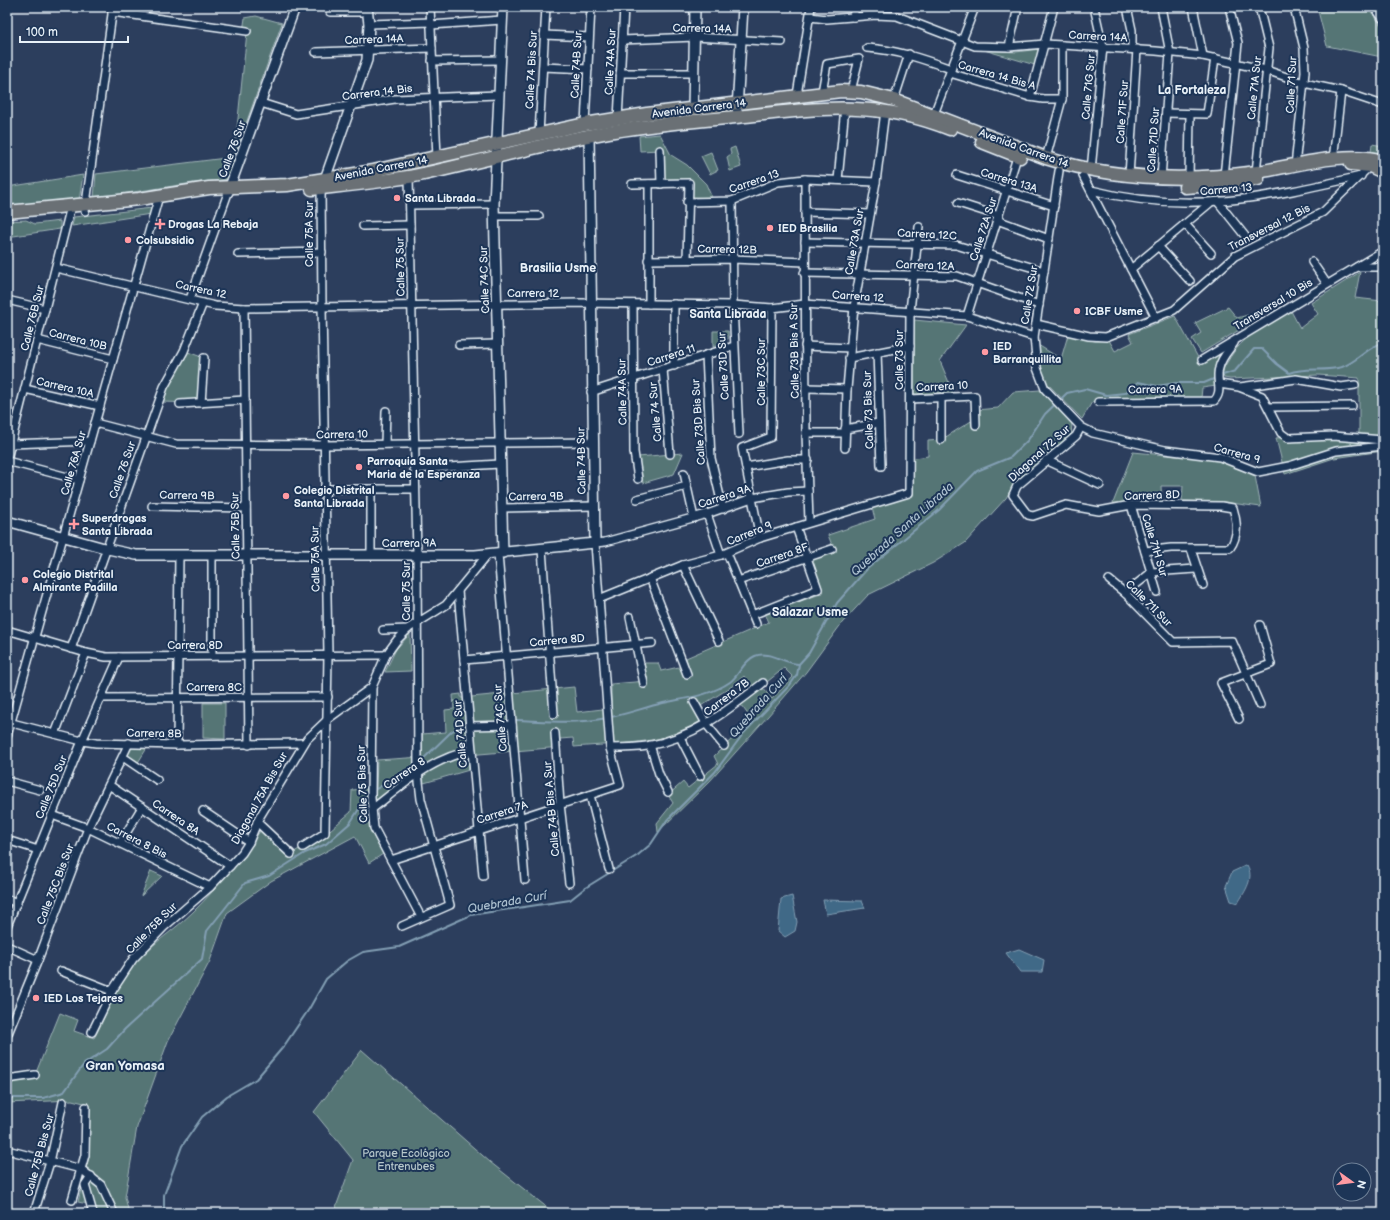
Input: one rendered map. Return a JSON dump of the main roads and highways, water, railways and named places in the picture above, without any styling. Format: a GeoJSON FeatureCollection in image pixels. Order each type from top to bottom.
{"type":"FeatureCollection","features":[{"type":"Feature","properties":{"kind":"main road","name":"Avenida Carrera 14"},"geometry":{"type":"LineString","coordinates":[[323,184],[437,157],[495,150],[587,130],[618,119],[822,92],[851,91],[894,100],[934,114],[1060,170],[1161,179],[1189,179],[1256,172],[1357,157],[1383,161]]}},
{"type":"Feature","properties":{"kind":"main road","name":"Avenida Carrera 14"},"geometry":{"type":"LineString","coordinates":[[7,212],[85,208],[158,199],[209,188],[229,190],[409,177],[495,150],[539,134],[587,130],[619,130],[845,107],[884,111],[930,122],[1019,152],[1046,158],[1087,173],[1149,186],[1202,186],[1242,182],[1347,165],[1370,166],[1383,172]]}},
{"type":"Feature","properties":{"kind":"main road","name":"Avenida Carrera 14"},"geometry":{"type":"LineString","coordinates":[[7,218],[71,209]]}},
{"type":"Feature","properties":{"kind":"water"},"geometry":{"type":"Polygon","coordinates":[[[1247,865],[1250,880],[1246,889],[1238,903],[1231,901],[1226,886],[1232,872],[1247,865]]]}},
{"type":"Feature","properties":{"kind":"water"},"geometry":{"type":"Polygon","coordinates":[[[792,896],[797,922],[795,931],[785,937],[778,931],[781,899],[792,896]]]}},
{"type":"Feature","properties":{"kind":"water"},"geometry":{"type":"Polygon","coordinates":[[[823,900],[862,901],[865,908],[826,914],[823,900]]]}},
{"type":"Feature","properties":{"kind":"water"},"geometry":{"type":"Polygon","coordinates":[[[1019,949],[1044,960],[1042,972],[1020,972],[1006,953],[1019,949]]]}},
{"type":"Feature","properties":{"kind":"waterway","name":"Quebrada Santa Librada"},"geometry":{"type":"LineString","coordinates":[[1220,376],[1235,371],[1254,349],[1262,349],[1277,364],[1289,373],[1302,370],[1342,367],[1353,362],[1372,347],[1383,343]]}},
{"type":"Feature","properties":{"kind":"waterway","name":"Quebrada Santa Librada"},"geometry":{"type":"LineString","coordinates":[[516,720],[558,722],[590,721],[609,718],[663,703],[697,696],[722,687],[730,682],[747,661],[760,655],[771,656],[799,664],[809,653],[837,603],[867,569],[939,510],[977,471],[1011,457],[1028,440],[1045,414],[1067,393],[1085,389],[1106,395],[1125,393],[1138,382],[1157,386],[1176,383],[1204,383],[1216,378]]}},
{"type":"Feature","properties":{"kind":"waterway","name":"Quebrada Curí"},"geometry":{"type":"LineString","coordinates":[[164,1213],[164,1195],[182,1146],[202,1117],[227,1096],[256,1079],[284,1046],[309,1009],[326,979],[347,961],[363,952],[399,947],[471,915],[570,900],[585,888],[638,855],[651,844],[667,820],[715,772],[743,734],[790,685],[797,675],[799,664]]}},
{"type":"Feature","properties":{"kind":"waterway","name":"Quebrada Santa Librada"},"geometry":{"type":"LineString","coordinates":[[419,763],[451,732],[463,724]]}},
{"type":"Feature","properties":{"kind":"waterway","name":"Quebrada Santa Librada"},"geometry":{"type":"LineString","coordinates":[[373,791],[415,765]]}},
{"type":"Feature","properties":{"kind":"waterway","name":"Quebrada Santa Librada"},"geometry":{"type":"LineString","coordinates":[[7,1098],[43,1098],[64,1092],[84,1064],[107,1049],[125,1029],[202,959],[207,931],[245,883],[269,876],[305,853],[326,844],[350,823],[368,795]]}},
{"type":"Feature","properties":{"kind":"place","name":"Santa Librada"},"geometry":{"type":"Point","coordinates":[397,198]}},
{"type":"Feature","properties":{"kind":"place","name":"Drogas La Rebaja"},"geometry":{"type":"Point","coordinates":[160,224]}},
{"type":"Feature","properties":{"kind":"place","name":"IED Brasilia"},"geometry":{"type":"Point","coordinates":[770,228]}},
{"type":"Feature","properties":{"kind":"place","name":"Colsubsidio"},"geometry":{"type":"Point","coordinates":[128,240]}},
{"type":"Feature","properties":{"kind":"place","name":"ICBF Usme"},"geometry":{"type":"Point","coordinates":[1077,311]}},
{"type":"Feature","properties":{"kind":"place","name":"IED Barranquillita"},"geometry":{"type":"Point","coordinates":[985,352]}},
{"type":"Feature","properties":{"kind":"place","name":"Parroquia Santa Maria de la Esperanza"},"geometry":{"type":"Point","coordinates":[359,467]}},
{"type":"Feature","properties":{"kind":"place","name":"Colegio Distrital Santa Librada"},"geometry":{"type":"Point","coordinates":[286,496]}},
{"type":"Feature","properties":{"kind":"place","name":"Superdrogas Santa Librada"},"geometry":{"type":"Point","coordinates":[74,524]}},
{"type":"Feature","properties":{"kind":"place","name":"Colegio Distrital Almirante Padilla"},"geometry":{"type":"Point","coordinates":[25,580]}},
{"type":"Feature","properties":{"kind":"place","name":"IED Los Tejares"},"geometry":{"type":"Point","coordinates":[36,998]}},
{"type":"Feature","properties":{"kind":"district","name":"La Fortaleza"},"geometry":{"type":"Point","coordinates":[1192,90]}},
{"type":"Feature","properties":{"kind":"district","name":"Brasilia Usme"},"geometry":{"type":"Point","coordinates":[558,268]}},
{"type":"Feature","properties":{"kind":"district","name":"Santa Librada"},"geometry":{"type":"Point","coordinates":[728,314]}},
{"type":"Feature","properties":{"kind":"district","name":"Salazar Usme"},"geometry":{"type":"Point","coordinates":[810,612]}},
{"type":"Feature","properties":{"kind":"district","name":"Gran Yomasa"},"geometry":{"type":"Point","coordinates":[125,1065]}},
{"type":"Feature","properties":{"kind":"park label","name":"Parque Ecológico Entrenubes"},"geometry":{"type":"Point","coordinates":[406,1159]}}]}
